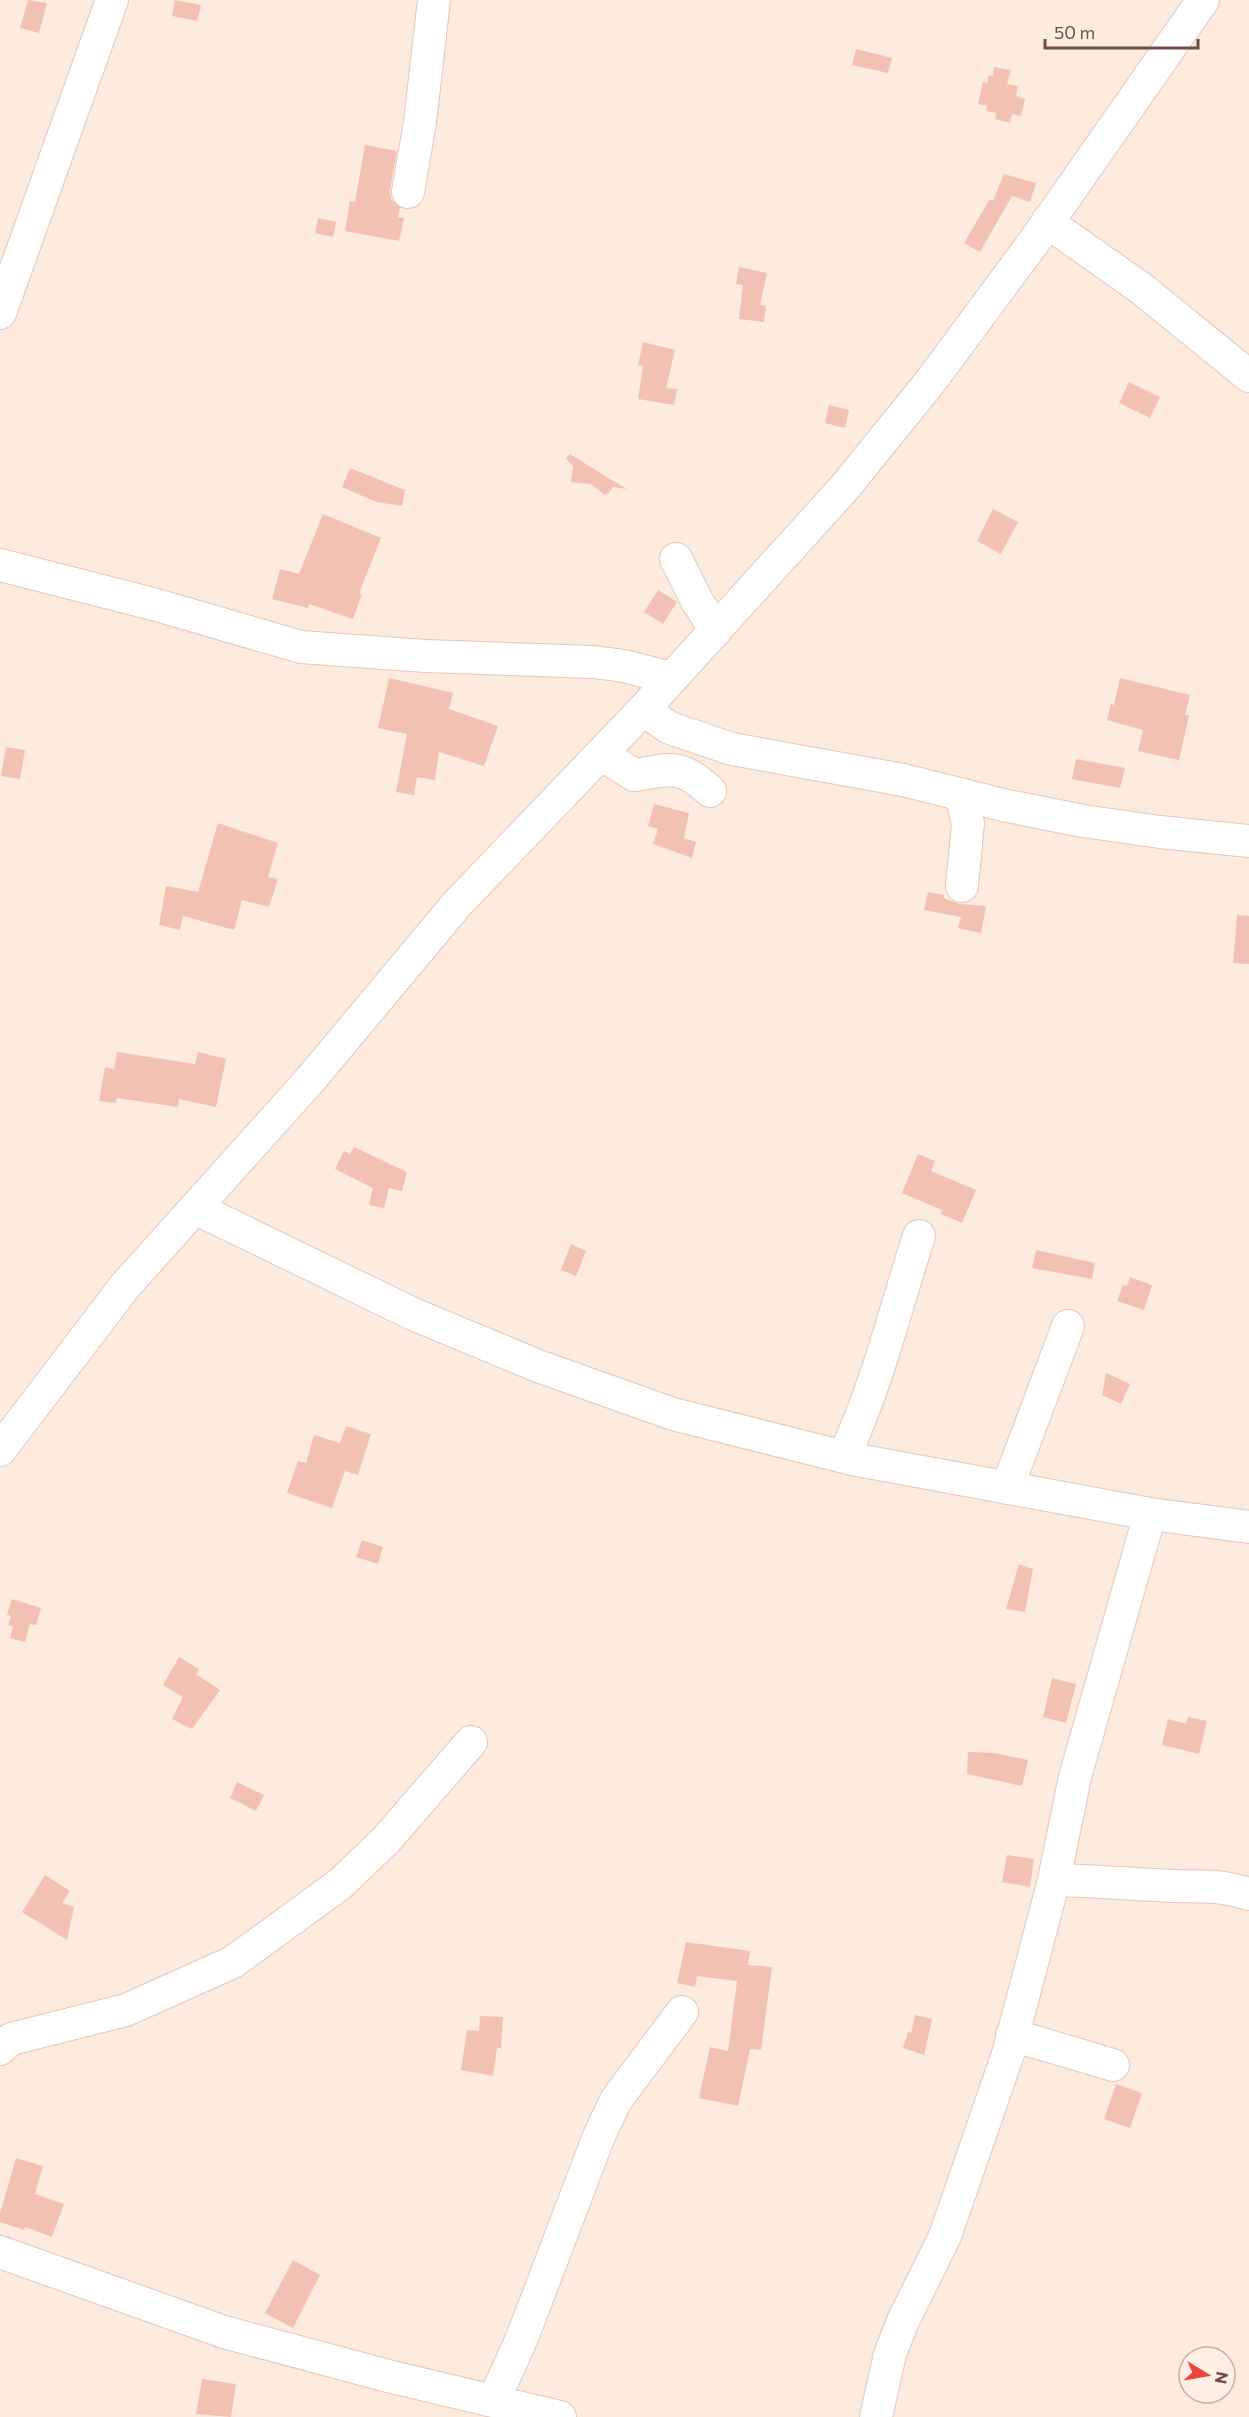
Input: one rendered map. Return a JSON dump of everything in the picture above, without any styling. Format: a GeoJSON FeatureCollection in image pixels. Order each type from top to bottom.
{"type":"FeatureCollection","features":[{"type":"Feature","properties":{"kind":"street"},"geometry":{"type":"LineString","coordinates":[[0,313],[112,0]]}},
{"type":"Feature","properties":{"kind":"street"},"geometry":{"type":"LineString","coordinates":[[408,192],[420,122],[434,0]]}},
{"type":"Feature","properties":{"kind":"street"},"geometry":{"type":"LineString","coordinates":[[0,1450],[125,1287],[310,1080],[457,904],[643,710],[852,479],[930,382],[1047,222],[1196,2]]}},
{"type":"Feature","properties":{"kind":"street"},"geometry":{"type":"LineString","coordinates":[[1047,222],[1150,296],[1249,376]]}},
{"type":"Feature","properties":{"kind":"street"},"geometry":{"type":"LineString","coordinates":[[676,559],[697,601],[716,630]]}},
{"type":"Feature","properties":{"kind":"street"},"geometry":{"type":"LineString","coordinates":[[0,565],[153,604],[301,647],[426,656],[594,662],[624,666],[671,678]]}},
{"type":"Feature","properties":{"kind":"street"},"geometry":{"type":"LineString","coordinates":[[643,710],[670,729],[732,749],[903,780],[1083,821],[1249,841]]}},
{"type":"Feature","properties":{"kind":"street"},"geometry":{"type":"LineString","coordinates":[[601,754],[634,775],[667,770],[689,773],[710,791]]}},
{"type":"Feature","properties":{"kind":"street"},"geometry":{"type":"LineString","coordinates":[[961,794],[968,825],[962,886]]}},
{"type":"Feature","properties":{"kind":"street"},"geometry":{"type":"LineString","coordinates":[[195,1208],[372,1295],[549,1370],[673,1414],[844,1456],[1007,1488],[1150,1514],[1249,1527]]}},
{"type":"Feature","properties":{"kind":"street"},"geometry":{"type":"LineString","coordinates":[[844,1456],[871,1393],[901,1286],[919,1236]]}},
{"type":"Feature","properties":{"kind":"street"},"geometry":{"type":"LineString","coordinates":[[1007,1488],[1068,1326]]}},
{"type":"Feature","properties":{"kind":"street"},"geometry":{"type":"LineString","coordinates":[[876,2417],[890,2354],[962,2190],[1012,2035],[1054,1880],[1075,1777],[1150,1514]]}},
{"type":"Feature","properties":{"kind":"street"},"geometry":{"type":"LineString","coordinates":[[0,2049],[11,2039],[126,2010],[195,1976],[233,1962],[340,1884],[386,1840],[471,1742]]}},
{"type":"Feature","properties":{"kind":"street"},"geometry":{"type":"LineString","coordinates":[[1054,1880],[1174,1886],[1204,1884],[1226,1887],[1249,1894]]}},
{"type":"Feature","properties":{"kind":"street"},"geometry":{"type":"LineString","coordinates":[[494,2400],[522,2338],[599,2136],[616,2100],[682,2012]]}},
{"type":"Feature","properties":{"kind":"street"},"geometry":{"type":"LineString","coordinates":[[1012,2035],[1113,2065]]}},
{"type":"Feature","properties":{"kind":"street"},"geometry":{"type":"LineString","coordinates":[[0,2252],[224,2332],[378,2374],[560,2417]]}},
{"type":"Feature","properties":{"kind":"building"},"geometry":{"type":"Polygon","coordinates":[[[28,0],[47,3],[39,33],[20,28],[28,0]]]}},
{"type":"Feature","properties":{"kind":"building"},"geometry":{"type":"Polygon","coordinates":[[[175,0],[201,5],[197,21],[172,16],[175,0]]]}},
{"type":"Feature","properties":{"kind":"building"},"geometry":{"type":"Polygon","coordinates":[[[856,49],[892,58],[888,73],[852,65],[856,49]]]}},
{"type":"Feature","properties":{"kind":"building"},"geometry":{"type":"Polygon","coordinates":[[[994,67],[1011,70],[1007,84],[1018,86],[1016,96],[1025,99],[1021,116],[1012,114],[1010,123],[995,119],[996,113],[986,111],[987,106],[978,104],[983,82],[987,83],[989,75],[993,76],[994,67]]]}},
{"type":"Feature","properties":{"kind":"building"},"geometry":{"type":"Polygon","coordinates":[[[365,145],[397,151],[390,190],[391,199],[400,207],[398,217],[404,218],[399,241],[345,231],[350,201],[355,202],[365,145]]]}},
{"type":"Feature","properties":{"kind":"building"},"geometry":{"type":"Polygon","coordinates":[[[1004,174],[1036,183],[1030,202],[1012,196],[980,252],[964,243],[990,199],[993,201],[1004,174]]]}},
{"type":"Feature","properties":{"kind":"building"},"geometry":{"type":"Polygon","coordinates":[[[318,218],[336,222],[333,237],[315,233],[318,218]]]}},
{"type":"Feature","properties":{"kind":"building"},"geometry":{"type":"Polygon","coordinates":[[[739,267],[767,273],[760,305],[766,306],[764,322],[739,319],[743,285],[736,284],[739,267]]]}},
{"type":"Feature","properties":{"kind":"building"},"geometry":{"type":"Polygon","coordinates":[[[643,342],[675,350],[666,388],[677,389],[674,405],[638,399],[643,366],[638,365],[643,342]]]}},
{"type":"Feature","properties":{"kind":"building"},"geometry":{"type":"Polygon","coordinates":[[[1129,382],[1160,397],[1150,418],[1119,403],[1129,382]]]}},
{"type":"Feature","properties":{"kind":"building"},"geometry":{"type":"Polygon","coordinates":[[[829,405],[849,410],[845,428],[825,423],[829,405]]]}},
{"type":"Feature","properties":{"kind":"building"},"geometry":{"type":"Polygon","coordinates":[[[570,454],[627,489],[613,487],[605,495],[591,484],[571,482],[573,466],[566,458],[570,454]]]}},
{"type":"Feature","properties":{"kind":"building"},"geometry":{"type":"Polygon","coordinates":[[[350,468],[405,490],[402,506],[376,502],[342,487],[350,468]]]}},
{"type":"Feature","properties":{"kind":"building"},"geometry":{"type":"Polygon","coordinates":[[[993,509],[1018,522],[1001,554],[977,541],[993,509]]]}},
{"type":"Feature","properties":{"kind":"building"},"geometry":{"type":"Polygon","coordinates":[[[323,514],[381,538],[359,593],[362,594],[353,619],[309,604],[308,608],[272,599],[280,569],[299,574],[323,514]]]}},
{"type":"Feature","properties":{"kind":"building"},"geometry":{"type":"Polygon","coordinates":[[[658,590],[677,602],[663,624],[644,612],[658,590]]]}},
{"type":"Feature","properties":{"kind":"building"},"geometry":{"type":"Polygon","coordinates":[[[389,678],[453,693],[449,709],[498,726],[484,766],[439,752],[435,780],[417,777],[414,795],[396,792],[407,734],[378,728],[389,678]]]}},
{"type":"Feature","properties":{"kind":"building"},"geometry":{"type":"Polygon","coordinates":[[[1120,678],[1190,695],[1185,715],[1189,715],[1179,760],[1138,751],[1143,730],[1107,720],[1111,704],[1114,705],[1120,678]]]}},
{"type":"Feature","properties":{"kind":"building"},"geometry":{"type":"Polygon","coordinates":[[[6,747],[25,750],[20,779],[1,776],[6,747]]]}},
{"type":"Feature","properties":{"kind":"building"},"geometry":{"type":"Polygon","coordinates":[[[1076,759],[1125,768],[1120,788],[1072,779],[1076,759]]]}},
{"type":"Feature","properties":{"kind":"building"},"geometry":{"type":"Polygon","coordinates":[[[654,804],[689,813],[684,838],[696,842],[692,858],[653,844],[658,829],[648,826],[654,804]]]}},
{"type":"Feature","properties":{"kind":"building"},"geometry":{"type":"Polygon","coordinates":[[[218,823],[278,843],[268,877],[278,879],[269,907],[242,900],[234,930],[183,916],[180,930],[159,925],[166,886],[198,892],[218,823]]]}},
{"type":"Feature","properties":{"kind":"building"},"geometry":{"type":"Polygon","coordinates":[[[928,892],[944,895],[944,898],[960,904],[986,906],[981,933],[958,928],[961,917],[924,910],[928,892]]]}},
{"type":"Feature","properties":{"kind":"building"},"geometry":{"type":"Polygon","coordinates":[[[1237,915],[1249,916],[1249,964],[1233,963],[1237,915]]]}},
{"type":"Feature","properties":{"kind":"building"},"geometry":{"type":"Polygon","coordinates":[[[117,1052],[195,1064],[198,1052],[226,1059],[216,1107],[179,1099],[178,1107],[117,1098],[116,1103],[99,1101],[105,1067],[114,1069],[117,1052]]]}},
{"type":"Feature","properties":{"kind":"building"},"geometry":{"type":"Polygon","coordinates":[[[354,1147],[407,1172],[402,1191],[389,1188],[384,1208],[369,1205],[373,1188],[335,1169],[344,1151],[350,1154],[354,1147]]]}},
{"type":"Feature","properties":{"kind":"building"},"geometry":{"type":"Polygon","coordinates":[[[918,1154],[935,1161],[931,1171],[976,1190],[962,1223],[941,1214],[942,1210],[902,1193],[918,1154]]]}},
{"type":"Feature","properties":{"kind":"building"},"geometry":{"type":"Polygon","coordinates":[[[571,1244],[586,1251],[576,1276],[561,1270],[571,1244]]]}},
{"type":"Feature","properties":{"kind":"building"},"geometry":{"type":"Polygon","coordinates":[[[1036,1250],[1095,1263],[1092,1279],[1032,1268],[1036,1250]]]}},
{"type":"Feature","properties":{"kind":"building"},"geometry":{"type":"Polygon","coordinates":[[[1130,1277],[1152,1285],[1144,1310],[1117,1301],[1123,1285],[1127,1286],[1130,1277]]]}},
{"type":"Feature","properties":{"kind":"building"},"geometry":{"type":"Polygon","coordinates":[[[1106,1373],[1130,1384],[1121,1404],[1102,1395],[1106,1373]]]}},
{"type":"Feature","properties":{"kind":"building"},"geometry":{"type":"Polygon","coordinates":[[[346,1426],[371,1434],[358,1475],[345,1471],[332,1508],[287,1493],[298,1461],[306,1463],[314,1435],[340,1443],[346,1426]]]}},
{"type":"Feature","properties":{"kind":"building"},"geometry":{"type":"Polygon","coordinates":[[[362,1540],[383,1547],[378,1564],[356,1557],[362,1540]]]}},
{"type":"Feature","properties":{"kind":"building"},"geometry":{"type":"Polygon","coordinates":[[[1019,1564],[1033,1569],[1025,1612],[1006,1609],[1019,1564]]]}},
{"type":"Feature","properties":{"kind":"building"},"geometry":{"type":"Polygon","coordinates":[[[12,1599],[41,1608],[36,1625],[30,1624],[25,1642],[10,1638],[13,1626],[8,1625],[11,1616],[7,1615],[12,1599]]]}},
{"type":"Feature","properties":{"kind":"building"},"geometry":{"type":"Polygon","coordinates":[[[179,1657],[199,1669],[196,1674],[220,1690],[192,1729],[172,1719],[183,1697],[163,1685],[179,1657]]]}},
{"type":"Feature","properties":{"kind":"building"},"geometry":{"type":"Polygon","coordinates":[[[1052,1678],[1076,1684],[1066,1723],[1043,1717],[1052,1678]]]}},
{"type":"Feature","properties":{"kind":"building"},"geometry":{"type":"Polygon","coordinates":[[[1188,1717],[1207,1721],[1199,1754],[1162,1745],[1168,1719],[1186,1724],[1188,1717]]]}},
{"type":"Feature","properties":{"kind":"building"},"geometry":{"type":"Polygon","coordinates":[[[968,1752],[995,1753],[1028,1760],[1022,1786],[967,1774],[968,1752]]]}},
{"type":"Feature","properties":{"kind":"building"},"geometry":{"type":"Polygon","coordinates":[[[237,1782],[264,1795],[256,1811],[230,1798],[237,1782]]]}},
{"type":"Feature","properties":{"kind":"building"},"geometry":{"type":"Polygon","coordinates":[[[1007,1855],[1034,1859],[1030,1887],[1002,1882],[1007,1855]]]}},
{"type":"Feature","properties":{"kind":"building"},"geometry":{"type":"Polygon","coordinates":[[[45,1875],[70,1891],[62,1903],[74,1907],[67,1940],[22,1912],[45,1875]]]}},
{"type":"Feature","properties":{"kind":"building"},"geometry":{"type":"Polygon","coordinates":[[[686,1942],[750,1951],[748,1965],[772,1967],[761,2050],[750,2049],[738,2106],[699,2098],[710,2047],[728,2051],[737,1981],[697,1976],[695,1987],[677,1983],[686,1942]]]}},
{"type":"Feature","properties":{"kind":"building"},"geometry":{"type":"Polygon","coordinates":[[[915,2015],[932,2019],[924,2055],[903,2048],[908,2032],[911,2033],[915,2015]]]}},
{"type":"Feature","properties":{"kind":"building"},"geometry":{"type":"Polygon","coordinates":[[[480,2016],[503,2017],[501,2048],[497,2048],[493,2076],[461,2070],[467,2030],[479,2031],[480,2016]]]}},
{"type":"Feature","properties":{"kind":"building"},"geometry":{"type":"Polygon","coordinates":[[[1116,2084],[1142,2093],[1130,2128],[1104,2119],[1116,2084]]]}},
{"type":"Feature","properties":{"kind":"building"},"geometry":{"type":"Polygon","coordinates":[[[16,2158],[43,2166],[35,2194],[64,2204],[52,2237],[25,2227],[24,2230],[0,2222],[0,2213],[16,2158]]]}},
{"type":"Feature","properties":{"kind":"building"},"geometry":{"type":"Polygon","coordinates":[[[293,2260],[320,2275],[293,2328],[265,2313],[293,2260]]]}},
{"type":"Feature","properties":{"kind":"building"},"geometry":{"type":"Polygon","coordinates":[[[202,2379],[236,2384],[231,2417],[196,2414],[202,2379]]]}}]}
